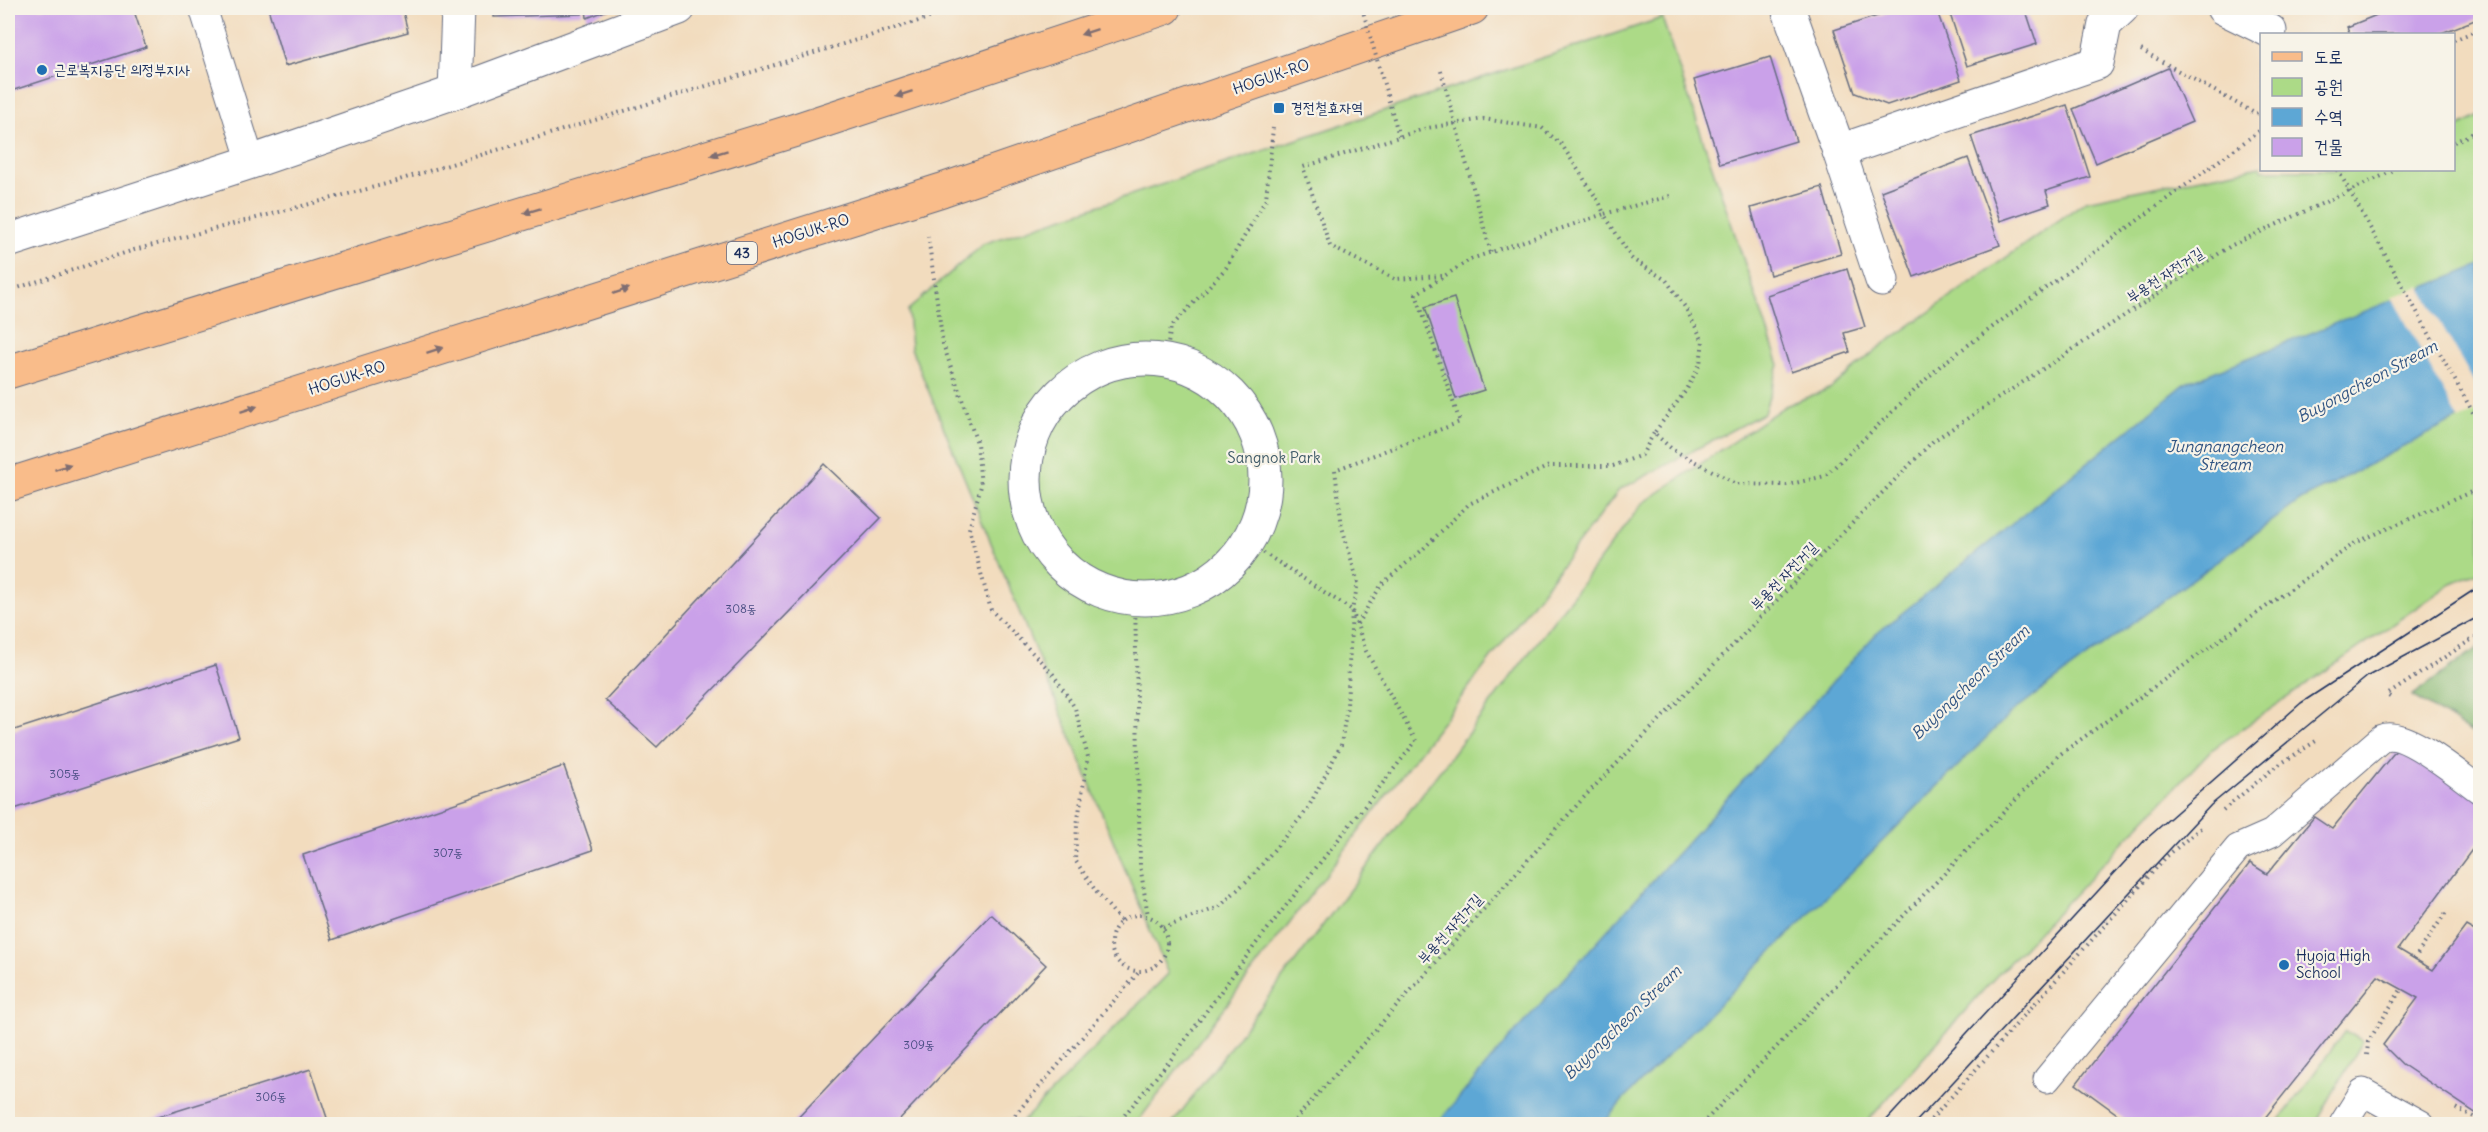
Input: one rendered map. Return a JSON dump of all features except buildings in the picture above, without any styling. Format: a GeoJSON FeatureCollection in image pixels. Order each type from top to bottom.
{"type":"FeatureCollection","features":[{"type":"Feature","properties":{"kind":"main road"},"geometry":{"type":"LineString","coordinates":[[8,372],[799,129],[1165,8]]}},
{"type":"Feature","properties":{"kind":"main road","name":"HOGUK-RO"},"geometry":{"type":"LineString","coordinates":[[8,485],[942,190],[1472,8]]}},
{"type":"Feature","properties":{"kind":"street"},"geometry":{"type":"LineString","coordinates":[[454,92],[458,8]]}},
{"type":"Feature","properties":{"kind":"street"},"geometry":{"type":"LineString","coordinates":[[8,241],[251,162],[454,92],[679,8]]}},
{"type":"Feature","properties":{"kind":"street"},"geometry":{"type":"LineString","coordinates":[[1788,8],[1882,280]]}},
{"type":"Feature","properties":{"kind":"street"},"geometry":{"type":"LineString","coordinates":[[1839,151],[2097,63],[2105,24],[2122,8]]}},
{"type":"Feature","properties":{"kind":"street"},"geometry":{"type":"LineString","coordinates":[[2223,8],[2270,31]]}},
{"type":"Feature","properties":{"kind":"street"},"geometry":{"type":"LineString","coordinates":[[1137,358],[1165,360],[1190,367],[1214,379],[1234,396],[1250,417],[1260,442],[1266,467],[1265,485],[1259,519],[1247,542],[1231,563],[1210,580],[1187,592],[1161,598],[1135,599],[1108,594],[1083,582],[1061,565],[1043,543],[1031,519],[1025,491],[1025,464],[1032,436],[1045,412],[1062,391],[1085,375],[1110,363],[1137,358]]}},
{"type":"Feature","properties":{"kind":"lane"},"geometry":{"type":"LineString","coordinates":[[203,8],[251,162]]}},
{"type":"Feature","properties":{"kind":"lane"},"geometry":{"type":"LineString","coordinates":[[2047,1079],[2238,848],[2272,833],[2382,738],[2388,735],[2409,741],[2481,790]]}},
{"type":"Feature","properties":{"kind":"lane"},"geometry":{"type":"LineString","coordinates":[[2343,1125],[2363,1092],[2421,1125]]}},
{"type":"Feature","properties":{"kind":"path"},"geometry":{"type":"LineString","coordinates":[[8,291],[134,250],[386,184],[961,8]]}},
{"type":"Feature","properties":{"kind":"path"},"geometry":{"type":"LineString","coordinates":[[1362,8],[1399,136]]}},
{"type":"Feature","properties":{"kind":"path"},"geometry":{"type":"LineString","coordinates":[[2455,40],[2481,29]]}},
{"type":"Feature","properties":{"kind":"path"},"geometry":{"type":"LineString","coordinates":[[2134,46],[2256,114],[2260,112]]}},
{"type":"Feature","properties":{"kind":"path"},"geometry":{"type":"LineString","coordinates":[[1441,71],[1491,253]]}},
{"type":"Feature","properties":{"kind":"path"},"geometry":{"type":"LineString","coordinates":[[1357,624],[1382,584],[1469,504],[1550,466],[1613,466],[1642,455],[1654,433],[1687,388],[1700,364],[1703,341],[1685,307],[1666,280],[1632,259],[1562,145],[1542,128],[1484,119],[1427,128],[1303,166],[1330,246],[1395,279],[1443,276]]}},
{"type":"Feature","properties":{"kind":"path"},"geometry":{"type":"LineString","coordinates":[[1165,360],[1171,327],[1226,268],[1266,199],[1272,128]]}},
{"type":"Feature","properties":{"kind":"path"},"geometry":{"type":"LineString","coordinates":[[1654,433],[1673,450],[1737,484],[1786,485],[1825,476],[1941,364],[2260,130]]}},
{"type":"Feature","properties":{"kind":"path"},"geometry":{"type":"LineString","coordinates":[[2455,142],[2481,130]]}},
{"type":"Feature","properties":{"kind":"path"},"geometry":{"type":"LineString","coordinates":[[2339,171],[2481,425]]}},
{"type":"Feature","properties":{"kind":"path","name":"부용천 자전거길"},"geometry":{"type":"LineString","coordinates":[[1291,1125],[1587,794],[1933,441],[2232,245],[2393,171]]}},
{"type":"Feature","properties":{"kind":"path"},"geometry":{"type":"LineString","coordinates":[[1163,928],[1219,907],[1253,875],[1307,810],[1341,745],[1347,706],[1352,610],[1358,583],[1342,527],[1335,470],[1460,422],[1416,294],[1472,259],[1604,214],[1670,196]]}},
{"type":"Feature","properties":{"kind":"path"},"geometry":{"type":"LineString","coordinates":[[928,236],[943,344],[976,443],[981,486],[969,529],[991,610],[1053,674],[1075,708],[1088,757],[1077,825],[1075,860],[1097,893],[1121,921]]}},
{"type":"Feature","properties":{"kind":"path"},"geometry":{"type":"LineString","coordinates":[[1702,1125],[2059,755],[2355,543],[2481,488]]}},
{"type":"Feature","properties":{"kind":"path"},"geometry":{"type":"LineString","coordinates":[[1117,1125],[1172,1058],[1255,945],[1416,741],[1366,651],[1352,610],[1247,542]]}},
{"type":"Feature","properties":{"kind":"path"},"geometry":{"type":"LineString","coordinates":[[1135,599],[1140,865],[1148,916]]}},
{"type":"Feature","properties":{"kind":"path"},"geometry":{"type":"LineString","coordinates":[[2396,700],[2386,695],[2481,634]]}},
{"type":"Feature","properties":{"kind":"path"},"geometry":{"type":"LineString","coordinates":[[2414,959],[2447,911]]}},
{"type":"Feature","properties":{"kind":"path"},"geometry":{"type":"LineString","coordinates":[[1007,1125],[1139,972],[1158,965],[1164,957],[1167,938],[1163,928],[1148,916],[1129,916],[1121,921],[1111,935],[1112,952],[1115,960],[1122,966],[1139,972]]}},
{"type":"Feature","properties":{"kind":"path"},"geometry":{"type":"LineString","coordinates":[[2368,1042],[2402,988]]}},
{"type":"Feature","properties":{"kind":"green space","name":"Sangnok Park"},"geometry":{"type":"Polygon","coordinates":[[[1662,18],[1779,365],[1764,413],[1619,490],[1136,1124],[1020,1124],[1168,974],[911,348],[908,310],[983,244],[1662,18]]]}},
{"type":"Feature","properties":{"kind":"green space"},"geometry":{"type":"Polygon","coordinates":[[[2480,116],[2480,571],[2452,583],[2210,751],[1987,986],[1865,1124],[1172,1124],[1642,504],[1785,406],[1831,388],[1877,349],[2086,201],[2260,166],[2260,171],[2455,171],[2455,128],[2480,116]]]}},
{"type":"Feature","properties":{"kind":"green space"},"geometry":{"type":"Polygon","coordinates":[[[2480,646],[2480,738],[2412,696],[2480,646]]]}},
{"type":"Feature","properties":{"kind":"green space"},"geometry":{"type":"Polygon","coordinates":[[[2345,1031],[2363,1041],[2315,1124],[2277,1124],[2345,1031]]]}},
{"type":"Feature","properties":{"kind":"water","name":"Jungnangcheon Stream"},"geometry":{"type":"Polygon","coordinates":[[[2480,265],[2480,407],[2301,500],[2012,712],[1623,1100],[1603,1124],[1437,1124],[1506,1042],[1875,635],[2186,383],[2480,265]]]}},
{"type":"Feature","properties":{"kind":"pier"},"geometry":{"type":"Polygon","coordinates":[[[2420,286],[2480,393],[2480,410],[2459,421],[2392,297],[2420,286]]]}},
{"type":"Feature","properties":{"kind":"tram line"},"geometry":{"type":"LineString","coordinates":[[1883,1124],[2145,840],[2301,703],[2480,586]]}},
{"type":"Feature","properties":{"kind":"tram line"},"geometry":{"type":"LineString","coordinates":[[1914,1124],[2211,805],[2368,676],[2480,616]]}},
{"type":"Feature","properties":{"kind":"place","name":"근로복지공단 의정부지사"},"geometry":{"type":"Point","coordinates":[42,70]}},
{"type":"Feature","properties":{"kind":"place","name":"경전철효자역"},"geometry":{"type":"Point","coordinates":[1279,108]}},
{"type":"Feature","properties":{"kind":"place","name":"Hyoja High School"},"geometry":{"type":"Point","coordinates":[2284,965]}},
{"type":"Feature","properties":{"kind":"water label","name":"Buyongcheon Stream"},"geometry":{"type":"Point","coordinates":[2367,381]}},
{"type":"Feature","properties":{"kind":"water label","name":"Buyongcheon Stream"},"geometry":{"type":"Point","coordinates":[1970,682]}},
{"type":"Feature","properties":{"kind":"water label","name":"Buyongcheon Stream"},"geometry":{"type":"Point","coordinates":[1622,1022]}}]}
